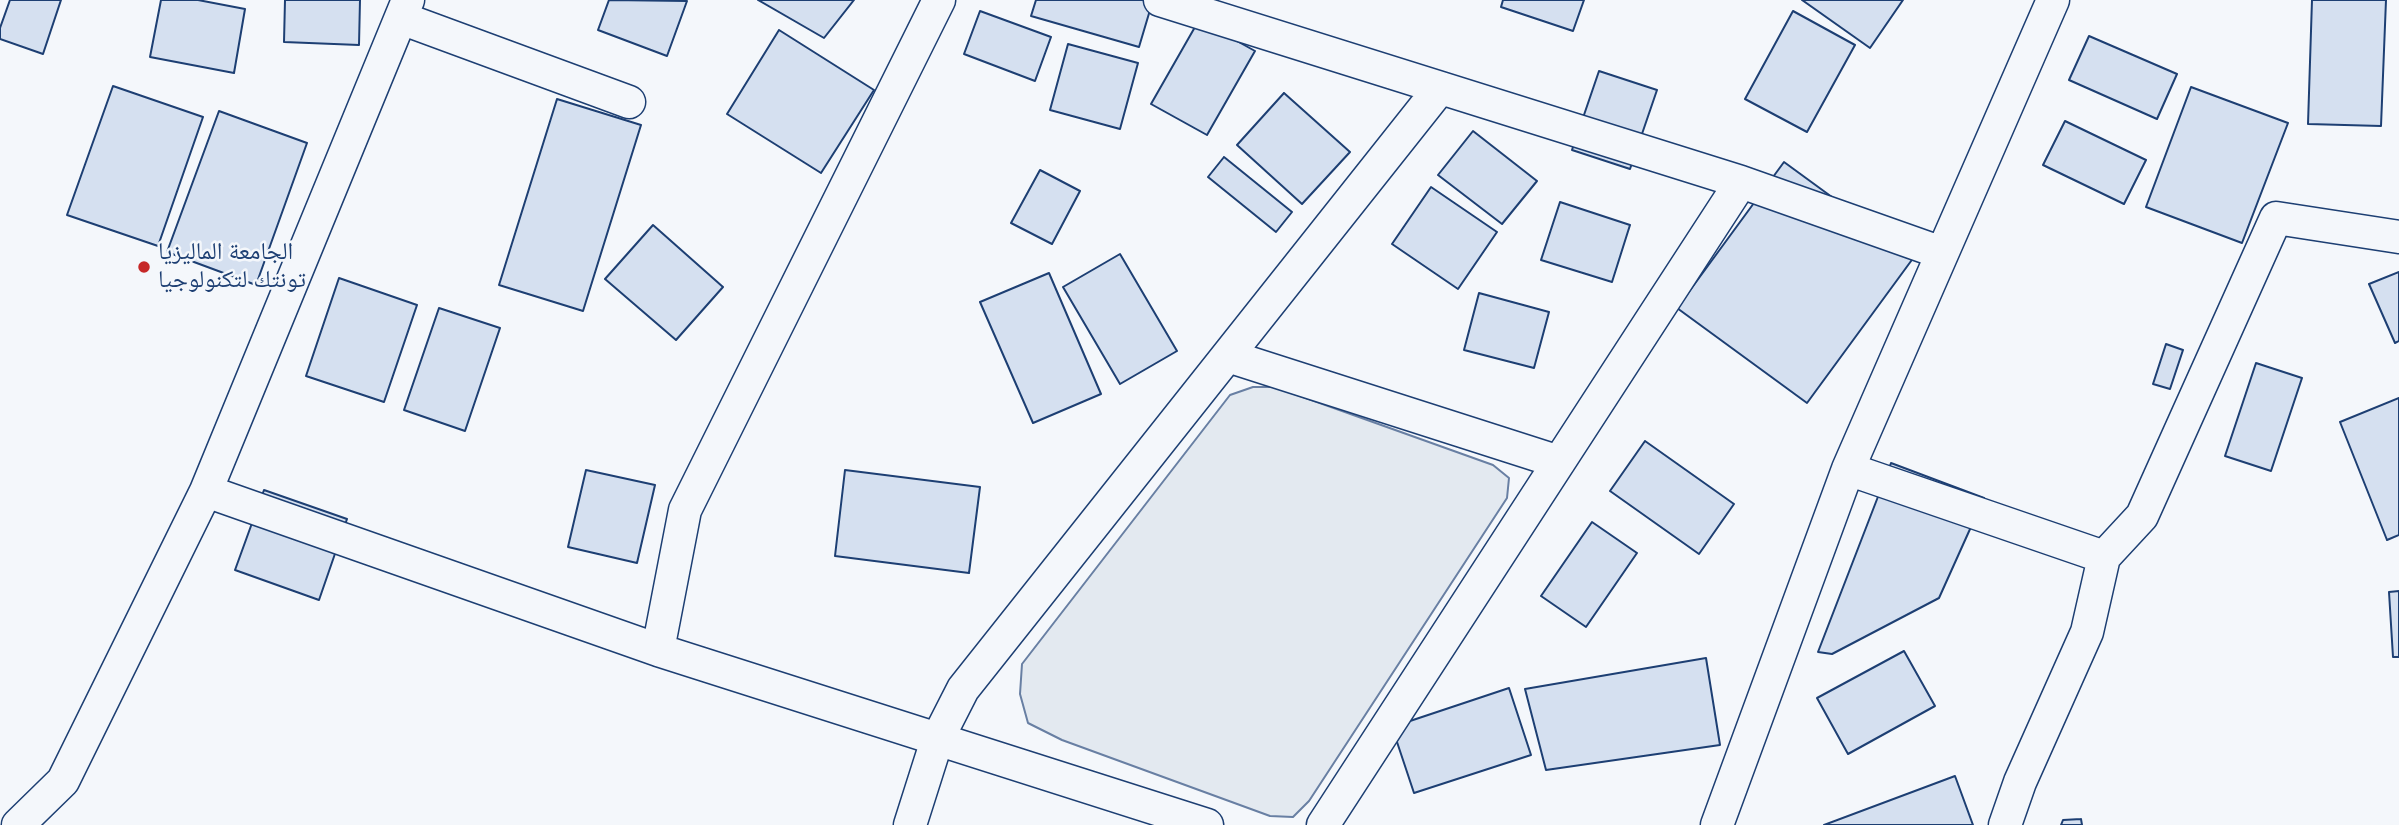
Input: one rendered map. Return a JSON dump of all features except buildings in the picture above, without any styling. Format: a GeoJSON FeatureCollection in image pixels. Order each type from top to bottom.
{"type":"FeatureCollection","features":[{"type":"Feature","properties":{"kind":"street"},"geometry":{"type":"LineString","coordinates":[[658,650],[685,510],[939,0]]}},
{"type":"Feature","properties":{"kind":"street"},"geometry":{"type":"LineString","coordinates":[[1160,0],[1741,183],[1942,253]]}},
{"type":"Feature","properties":{"kind":"street"},"geometry":{"type":"LineString","coordinates":[[1717,825],[1848,469],[2053,0]]}},
{"type":"Feature","properties":{"kind":"street"},"geometry":{"type":"LineString","coordinates":[[18,825],[63,781],[206,491],[404,9],[629,102]]}},
{"type":"Feature","properties":{"kind":"street"},"geometry":{"type":"LineString","coordinates":[[910,825],[937,740],[963,689],[1440,88]]}},
{"type":"Feature","properties":{"kind":"street"},"geometry":{"type":"LineString","coordinates":[[1323,825],[1741,183]]}},
{"type":"Feature","properties":{"kind":"street"},"geometry":{"type":"LineString","coordinates":[[2005,825],[2020,782],[2087,632],[2104,557],[2142,516],[2276,218],[2399,237]]}},
{"type":"Feature","properties":{"kind":"street"},"geometry":{"type":"LineString","coordinates":[[1228,356],[1559,462]]}},
{"type":"Feature","properties":{"kind":"street"},"geometry":{"type":"LineString","coordinates":[[1848,469],[2104,557]]}},
{"type":"Feature","properties":{"kind":"street"},"geometry":{"type":"LineString","coordinates":[[206,491],[658,650],[1207,825]]}},
{"type":"Feature","properties":{"kind":"shaded area"},"geometry":{"type":"Polygon","coordinates":[[[1253,387],[1275,387],[1493,465],[1509,478],[1507,498],[1309,801],[1293,817],[1270,816],[1062,740],[1028,723],[1020,694],[1022,664],[1230,395],[1253,387]]]}},
{"type":"Feature","properties":{"kind":"place","name":"الجامعة الماليزيا تونتك لتكنولوجيا"},"geometry":{"type":"Point","coordinates":[144,267]}}]}
